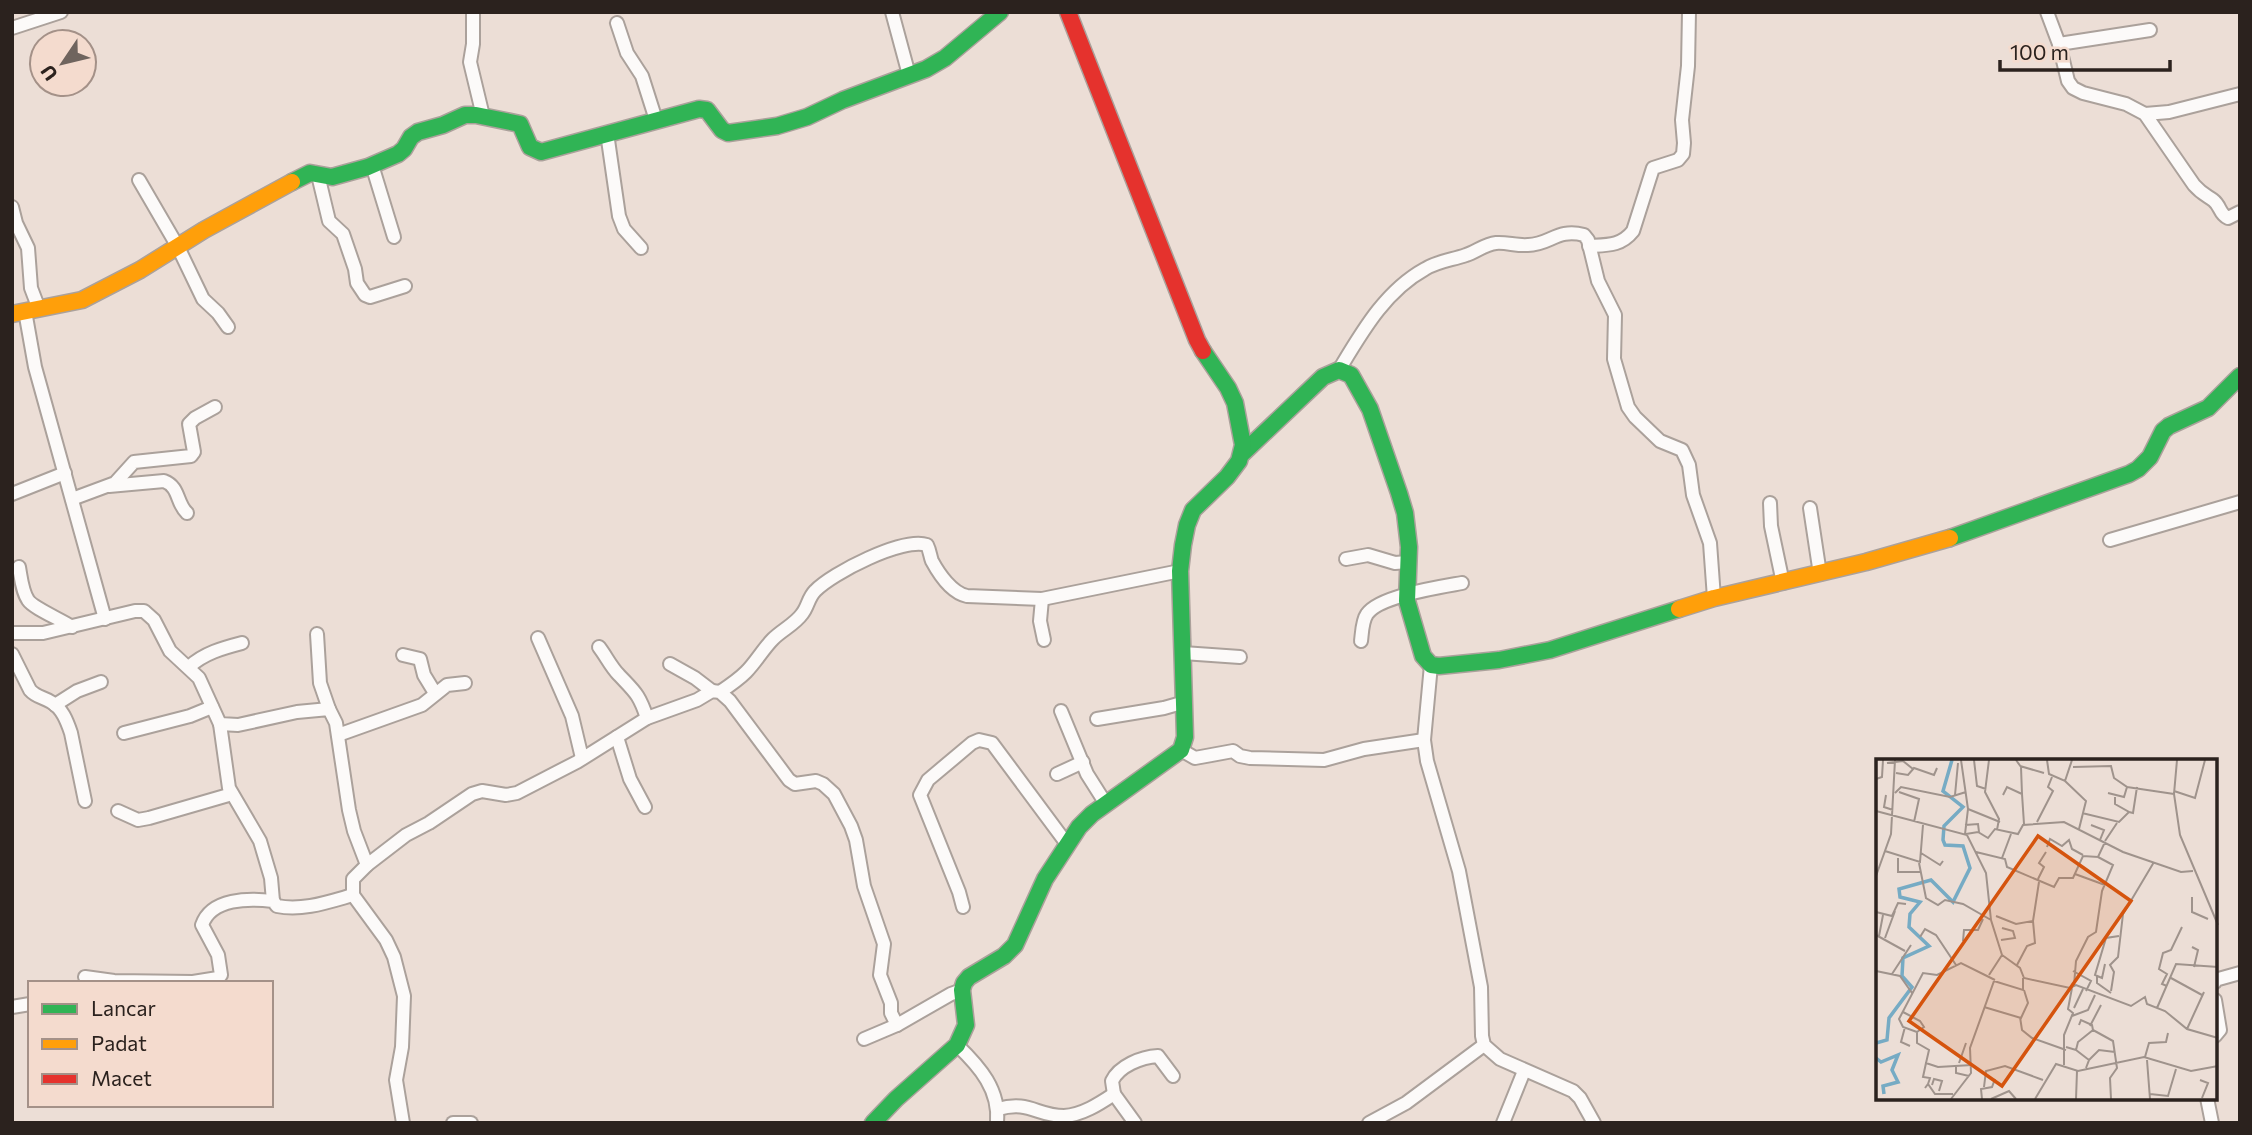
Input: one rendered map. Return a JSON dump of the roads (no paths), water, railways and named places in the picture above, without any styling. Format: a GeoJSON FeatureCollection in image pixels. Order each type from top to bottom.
{"type":"FeatureCollection","features":[{"type":"Feature","properties":{"kind":"street"},"geometry":{"type":"LineString","coordinates":[[12,28],[61,12]]}},
{"type":"Feature","properties":{"kind":"street"},"geometry":{"type":"LineString","coordinates":[[473,12],[470,62],[483,116]]}},
{"type":"Feature","properties":{"kind":"street"},"geometry":{"type":"LineString","coordinates":[[892,12],[909,75]]}},
{"type":"Feature","properties":{"kind":"street"},"geometry":{"type":"LineString","coordinates":[[25,311],[82,300],[302,176],[310,173],[332,177],[372,165],[404,149],[411,136],[418,132],[448,123],[458,117],[483,116],[520,124],[530,147],[541,152],[703,108],[712,114],[722,130],[728,133],[777,126],[807,117],[843,100],[926,69],[944,58],[1000,12]]}},
{"type":"Feature","properties":{"kind":"street"},"geometry":{"type":"LineString","coordinates":[[1068,12],[1197,340],[1235,402],[1243,453]]}},
{"type":"Feature","properties":{"kind":"street"},"geometry":{"type":"LineString","coordinates":[[1589,246],[1617,245],[1628,237],[1633,231],[1653,168],[1678,160],[1683,154],[1682,120],[1688,66],[1689,12]]}},
{"type":"Feature","properties":{"kind":"street"},"geometry":{"type":"LineString","coordinates":[[2047,12],[2059,44],[2068,81],[2073,88],[2126,104],[2145,114],[2194,185],[2202,194],[2213,200],[2222,215],[2228,218],[2240,212]]}},
{"type":"Feature","properties":{"kind":"street"},"geometry":{"type":"LineString","coordinates":[[617,23],[627,53],[642,76],[656,120]]}},
{"type":"Feature","properties":{"kind":"street"},"geometry":{"type":"LineString","coordinates":[[2059,44],[2150,30]]}},
{"type":"Feature","properties":{"kind":"street"},"geometry":{"type":"LineString","coordinates":[[2145,114],[2169,112],[2240,94]]}},
{"type":"Feature","properties":{"kind":"street"},"geometry":{"type":"LineString","coordinates":[[607,133],[619,216],[624,229],[641,248]]}},
{"type":"Feature","properties":{"kind":"street"},"geometry":{"type":"LineString","coordinates":[[372,165],[394,237]]}},
{"type":"Feature","properties":{"kind":"street"},"geometry":{"type":"LineString","coordinates":[[318,175],[329,221],[343,234],[357,283],[365,295],[370,297],[405,286]]}},
{"type":"Feature","properties":{"kind":"street"},"geometry":{"type":"LineString","coordinates":[[138,180],[178,247],[203,299],[228,327]]}},
{"type":"Feature","properties":{"kind":"street"},"geometry":{"type":"LineString","coordinates":[[12,207],[28,248],[31,288],[25,311],[35,367],[105,619]]}},
{"type":"Feature","properties":{"kind":"street"},"geometry":{"type":"LineString","coordinates":[[873,1123],[957,1045],[966,1025],[962,990],[964,983],[1004,956],[1015,945],[1045,879],[1085,820],[1181,750],[1185,737],[1185,702],[1180,571],[1187,525],[1193,510],[1227,477],[1243,453],[1323,377],[1339,370],[1373,318],[1407,280],[1427,268],[1495,243],[1527,246],[1566,233],[1584,235],[1598,281],[1615,315],[1614,359],[1628,407],[1660,441],[1682,450],[1689,465],[1693,495],[1710,543],[1714,598]]}},
{"type":"Feature","properties":{"kind":"street"},"geometry":{"type":"LineString","coordinates":[[1339,370],[1351,375],[1370,409],[1405,513],[1408,562],[1406,594],[1423,656],[1430,665],[1424,740],[1427,761],[1459,872],[1481,987],[1484,1045],[1500,1059],[1573,1091],[1594,1123]]}},
{"type":"Feature","properties":{"kind":"street"},"geometry":{"type":"LineString","coordinates":[[1430,665],[1499,660],[1550,650],[1714,598],[1820,574],[1952,537],[2129,474],[2150,457],[2169,426],[2208,408],[2240,376]]}},
{"type":"Feature","properties":{"kind":"street"},"geometry":{"type":"LineString","coordinates":[[72,499],[115,483],[134,462],[188,458],[194,452],[191,421],[215,407]]}},
{"type":"Feature","properties":{"kind":"street"},"geometry":{"type":"LineString","coordinates":[[12,494],[65,473]]}},
{"type":"Feature","properties":{"kind":"street"},"geometry":{"type":"LineString","coordinates":[[109,486],[164,481],[170,483],[177,493],[182,509],[187,513]]}},
{"type":"Feature","properties":{"kind":"street"},"geometry":{"type":"LineString","coordinates":[[2110,540],[2240,502]]}},
{"type":"Feature","properties":{"kind":"street"},"geometry":{"type":"LineString","coordinates":[[1770,503],[1771,526],[1783,583]]}},
{"type":"Feature","properties":{"kind":"street"},"geometry":{"type":"LineString","coordinates":[[1810,508],[1820,574]]}},
{"type":"Feature","properties":{"kind":"street"},"geometry":{"type":"LineString","coordinates":[[403,1123],[396,1080],[402,1047],[404,996],[394,957],[386,940],[353,895],[353,879],[406,835],[429,823],[471,794],[482,791],[506,795],[517,793],[582,758],[647,718],[716,691],[745,673],[773,639],[797,621],[807,607],[812,593],[818,588],[851,567],[892,548],[927,545],[940,574],[961,595],[1042,599],[1180,571]]}},
{"type":"Feature","properties":{"kind":"street"},"geometry":{"type":"LineString","coordinates":[[1346,559],[1368,555],[1395,564],[1408,562]]}},
{"type":"Feature","properties":{"kind":"street"},"geometry":{"type":"LineString","coordinates":[[19,567],[28,600],[72,627]]}},
{"type":"Feature","properties":{"kind":"street"},"geometry":{"type":"LineString","coordinates":[[1361,642],[1366,615],[1373,609],[1406,594],[1462,583]]}},
{"type":"Feature","properties":{"kind":"street"},"geometry":{"type":"LineString","coordinates":[[1042,599],[1040,621],[1044,640]]}},
{"type":"Feature","properties":{"kind":"street"},"geometry":{"type":"LineString","coordinates":[[12,633],[43,634],[144,611],[154,620],[176,659],[189,667],[199,678],[212,706],[220,724],[226,778],[232,794],[253,825],[260,841],[271,878],[273,901],[277,906],[298,908],[353,895]]}},
{"type":"Feature","properties":{"kind":"street"},"geometry":{"type":"LineString","coordinates":[[317,634],[320,683],[336,723],[349,810],[367,865]]}},
{"type":"Feature","properties":{"kind":"street"},"geometry":{"type":"LineString","coordinates":[[538,638],[572,716],[582,758]]}},
{"type":"Feature","properties":{"kind":"street"},"geometry":{"type":"LineString","coordinates":[[189,667],[200,657],[242,643]]}},
{"type":"Feature","properties":{"kind":"street"},"geometry":{"type":"LineString","coordinates":[[600,647],[618,674],[631,685],[640,698],[647,718]]}},
{"type":"Feature","properties":{"kind":"street"},"geometry":{"type":"LineString","coordinates":[[1183,653],[1240,657]]}},
{"type":"Feature","properties":{"kind":"street"},"geometry":{"type":"LineString","coordinates":[[12,654],[30,690],[55,705],[63,715],[71,733],[85,801]]}},
{"type":"Feature","properties":{"kind":"street"},"geometry":{"type":"LineString","coordinates":[[403,655],[420,659],[424,675],[435,693]]}},
{"type":"Feature","properties":{"kind":"street"},"geometry":{"type":"LineString","coordinates":[[670,664],[730,701],[789,780],[800,785],[816,781],[824,784],[834,794],[856,840],[864,886],[884,944],[880,975],[897,1025]]}},
{"type":"Feature","properties":{"kind":"street"},"geometry":{"type":"LineString","coordinates":[[55,705],[77,691],[101,682]]}},
{"type":"Feature","properties":{"kind":"street"},"geometry":{"type":"LineString","coordinates":[[338,735],[422,705],[447,685],[465,683]]}},
{"type":"Feature","properties":{"kind":"street"},"geometry":{"type":"LineString","coordinates":[[1097,719],[1185,702]]}},
{"type":"Feature","properties":{"kind":"street"},"geometry":{"type":"LineString","coordinates":[[124,733],[190,716],[212,706]]}},
{"type":"Feature","properties":{"kind":"street"},"geometry":{"type":"LineString","coordinates":[[220,724],[238,725],[297,712],[329,709]]}},
{"type":"Feature","properties":{"kind":"street"},"geometry":{"type":"LineString","coordinates":[[1061,711],[1087,774],[1106,804]]}},
{"type":"Feature","properties":{"kind":"street"},"geometry":{"type":"LineString","coordinates":[[618,737],[630,779],[645,807]]}},
{"type":"Feature","properties":{"kind":"street"},"geometry":{"type":"LineString","coordinates":[[962,907],[960,892],[920,795],[929,780],[979,740],[992,743],[1067,844]]}},
{"type":"Feature","properties":{"kind":"street"},"geometry":{"type":"LineString","coordinates":[[1181,750],[1195,758],[1233,751],[1250,758],[1324,760],[1364,749],[1424,740]]}},
{"type":"Feature","properties":{"kind":"street"},"geometry":{"type":"LineString","coordinates":[[1058,774],[1083,762]]}},
{"type":"Feature","properties":{"kind":"street"},"geometry":{"type":"LineString","coordinates":[[118,811],[138,820],[232,794]]}},
{"type":"Feature","properties":{"kind":"street"},"geometry":{"type":"LineString","coordinates":[[199,981],[221,975],[218,955],[204,932],[203,921],[231,901],[273,901]]}},
{"type":"Feature","properties":{"kind":"street"},"geometry":{"type":"LineString","coordinates":[[2217,980],[2240,973]]}},
{"type":"Feature","properties":{"kind":"street"},"geometry":{"type":"LineString","coordinates":[[85,977],[114,981]]}},
{"type":"Feature","properties":{"kind":"street"},"geometry":{"type":"LineString","coordinates":[[864,1038],[897,1025],[962,990]]}},
{"type":"Feature","properties":{"kind":"street"},"geometry":{"type":"LineString","coordinates":[[2217,1012],[2220,1030],[2217,1034]]}},
{"type":"Feature","properties":{"kind":"street"},"geometry":{"type":"LineString","coordinates":[[957,1045],[974,1061],[989,1082],[998,1116],[1019,1105],[1066,1116],[1093,1107],[1114,1094]]}},
{"type":"Feature","properties":{"kind":"street"},"geometry":{"type":"LineString","coordinates":[[1368,1123],[1389,1117],[1484,1045]]}},
{"type":"Feature","properties":{"kind":"street"},"geometry":{"type":"LineString","coordinates":[[1135,1123],[1114,1094],[1112,1082],[1118,1071],[1144,1058],[1158,1056],[1174,1076]]}},
{"type":"Feature","properties":{"kind":"street"},"geometry":{"type":"LineString","coordinates":[[1503,1123],[1524,1071]]}},
{"type":"Feature","properties":{"kind":"street"},"geometry":{"type":"LineString","coordinates":[[2207,1100],[2212,1123]]}},
{"type":"Feature","properties":{"kind":"street"},"geometry":{"type":"LineString","coordinates":[[453,1123],[471,1123]]}}]}
